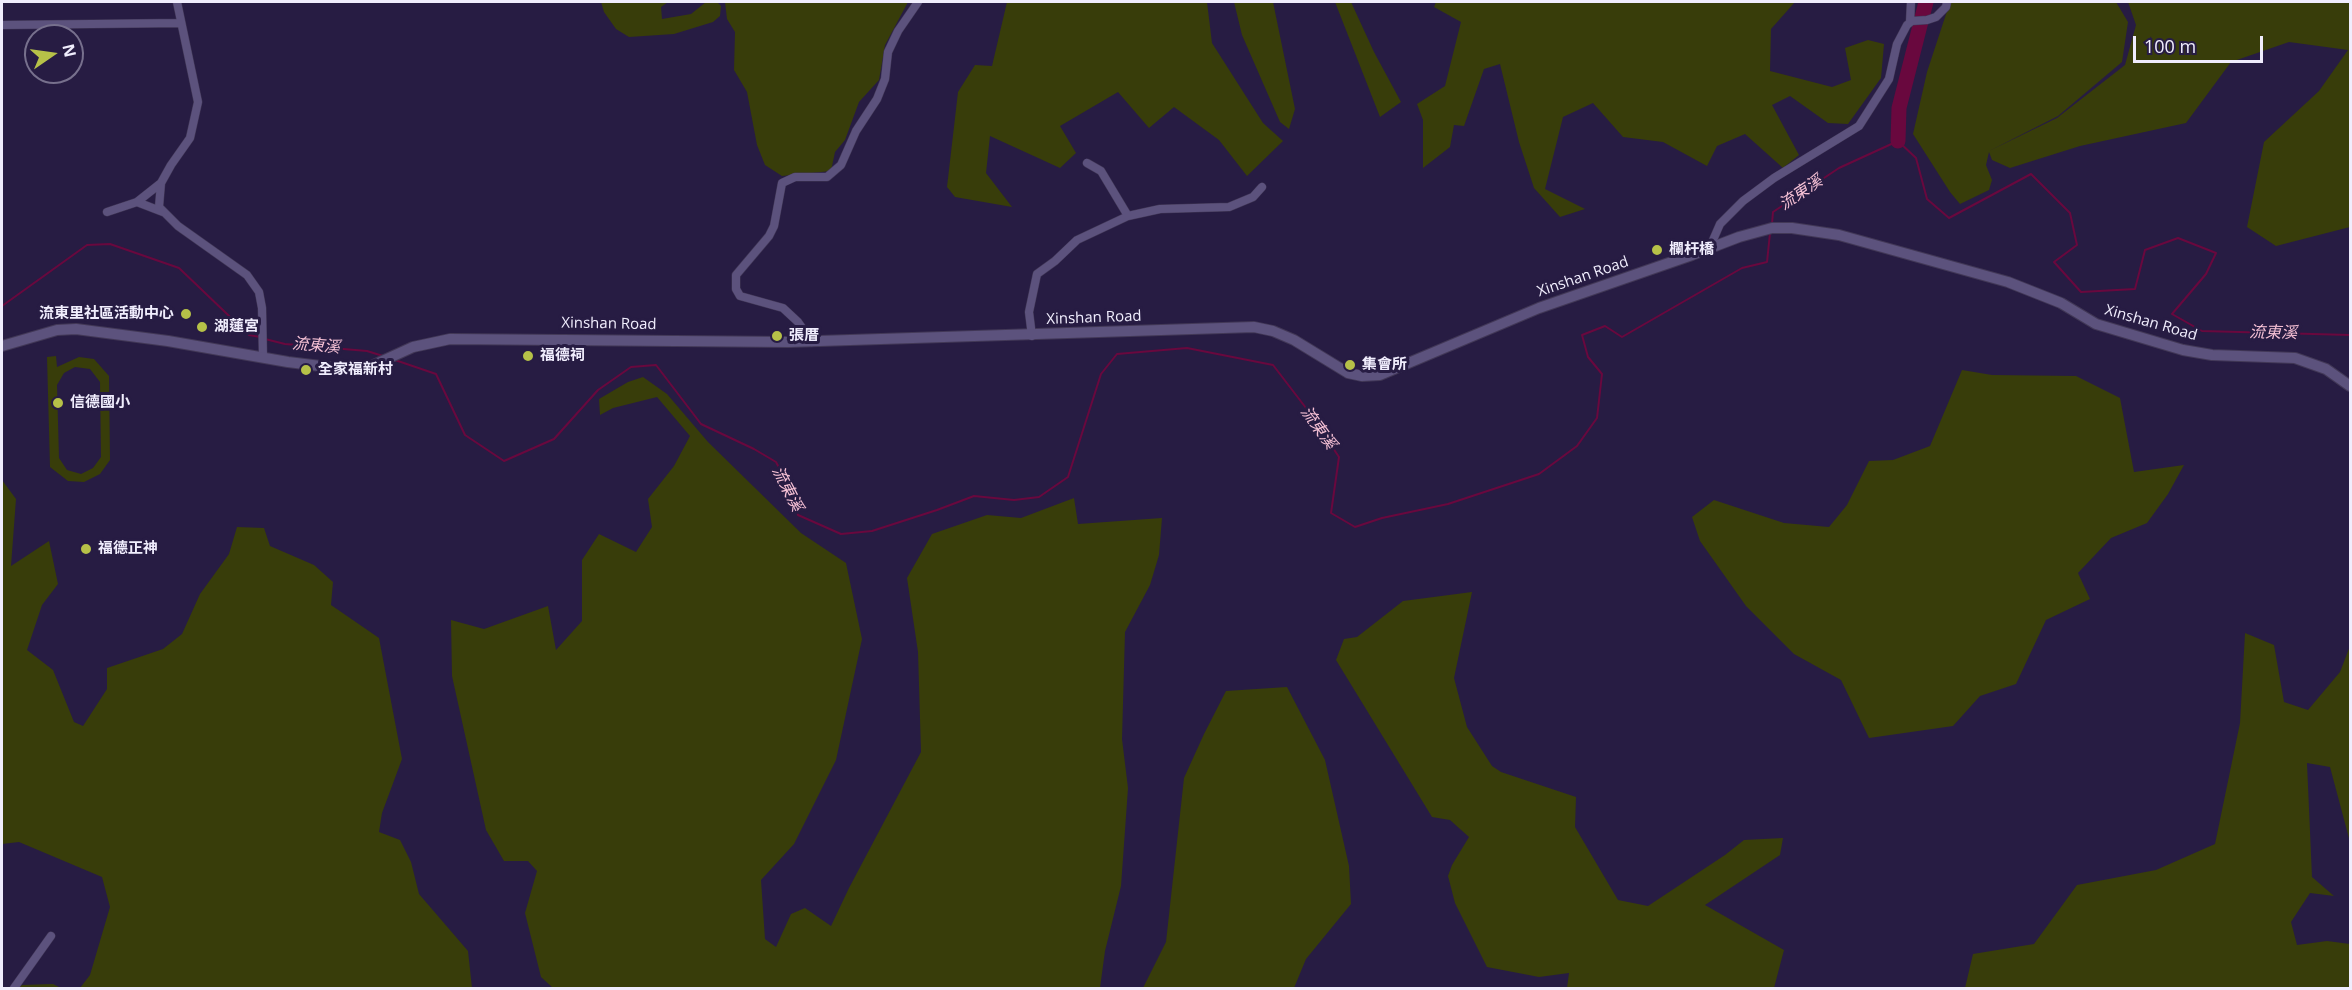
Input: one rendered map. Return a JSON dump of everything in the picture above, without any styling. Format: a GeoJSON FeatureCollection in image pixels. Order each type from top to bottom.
{"type":"FeatureCollection","features":[{"type":"Feature","properties":{"kind":"street"},"geometry":{"type":"LineString","coordinates":[[107,212],[137,202],[161,183],[190,138],[198,102],[177,2]]}},
{"type":"Feature","properties":{"kind":"street"},"geometry":{"type":"LineString","coordinates":[[812,342],[798,322],[783,308],[740,296],[736,289],[736,276],[769,236],[774,226],[782,183],[795,177],[827,177],[841,165],[856,131],[877,99],[885,79],[888,52],[898,31],[918,2]]}},
{"type":"Feature","properties":{"kind":"street"},"geometry":{"type":"LineString","coordinates":[[1710,247],[1720,224],[1743,201],[1774,178],[1859,126],[1889,79],[1897,44],[1911,22],[1911,2]]}},
{"type":"Feature","properties":{"kind":"street"},"geometry":{"type":"LineString","coordinates":[[1911,22],[1936,17],[1946,7],[1947,2]]}},
{"type":"Feature","properties":{"kind":"street"},"geometry":{"type":"LineString","coordinates":[[2,25],[181,23]]}},
{"type":"Feature","properties":{"kind":"street"},"geometry":{"type":"LineString","coordinates":[[1087,163],[1101,171],[1128,216]]}},
{"type":"Feature","properties":{"kind":"street"},"geometry":{"type":"LineString","coordinates":[[2,346],[57,330],[76,329],[263,353],[260,292],[247,275],[198,242],[163,212],[159,207],[161,183]]}},
{"type":"Feature","properties":{"kind":"street"},"geometry":{"type":"LineString","coordinates":[[1032,336],[1029,312],[1037,274],[1077,240],[1128,216],[1160,208],[1230,207],[1253,196],[1262,187]]}},
{"type":"Feature","properties":{"kind":"street"},"geometry":{"type":"LineString","coordinates":[[137,202],[163,212]]}},
{"type":"Feature","properties":{"kind":"street","name":"Xinshan Road"},"geometry":{"type":"LineString","coordinates":[[263,353],[353,370],[367,368],[413,347],[450,339],[812,342],[1254,327],[1273,331],[1294,340],[1348,373],[1362,376],[1380,375],[1539,308],[1739,237],[1772,228],[1792,228],[1839,235],[2008,282],[2061,303],[2096,324],[2183,351],[2212,355],[2295,358],[2326,369],[2350,386]]}},
{"type":"Feature","properties":{"kind":"street"},"geometry":{"type":"LineString","coordinates":[[14,988],[51,936]]}},
{"type":"Feature","properties":{"kind":"green space"},"geometry":{"type":"Polygon","coordinates":[[[601,2],[668,2],[661,7],[662,19],[691,14],[706,2],[717,2],[721,6],[720,16],[713,22],[674,34],[629,37],[616,29],[604,12],[601,2]]]}},
{"type":"Feature","properties":{"kind":"green space"},"geometry":{"type":"Polygon","coordinates":[[[725,2],[908,2],[885,45],[879,80],[859,102],[845,140],[835,152],[831,171],[782,176],[765,165],[757,145],[747,92],[734,70],[735,32],[727,19],[725,2]]]}},
{"type":"Feature","properties":{"kind":"green space"},"geometry":{"type":"Polygon","coordinates":[[[1007,2],[1207,2],[1212,43],[1263,123],[1283,141],[1247,176],[1219,140],[1174,107],[1149,128],[1118,92],[1060,126],[1076,153],[1060,168],[990,136],[986,173],[1012,207],[955,197],[947,187],[958,92],[975,65],[992,66],[1007,2]]]}},
{"type":"Feature","properties":{"kind":"green space"},"geometry":{"type":"Polygon","coordinates":[[[1234,2],[1273,2],[1295,109],[1289,129],[1280,122],[1242,35],[1234,2]]]}},
{"type":"Feature","properties":{"kind":"green space"},"geometry":{"type":"Polygon","coordinates":[[[1335,2],[1351,2],[1401,102],[1380,117],[1335,2]]]}},
{"type":"Feature","properties":{"kind":"green space"},"geometry":{"type":"Polygon","coordinates":[[[1436,2],[1795,2],[1771,29],[1770,71],[1832,87],[1851,80],[1845,48],[1868,40],[1884,44],[1881,78],[1848,124],[1828,123],[1790,96],[1772,105],[1799,155],[1783,168],[1745,134],[1717,146],[1707,166],[1663,142],[1623,137],[1593,103],[1563,117],[1545,189],[1585,209],[1560,217],[1534,188],[1519,142],[1500,64],[1484,69],[1464,126],[1454,125],[1450,147],[1423,168],[1423,120],[1417,104],[1445,86],[1461,22],[1434,7],[1436,2]]]}},
{"type":"Feature","properties":{"kind":"green space"},"geometry":{"type":"Polygon","coordinates":[[[1950,2],[2116,2],[2128,22],[2122,62],[2058,116],[1989,151],[2057,118],[2125,65],[2136,25],[2128,2],[2350,2],[2350,227],[2276,246],[2247,227],[2264,142],[2319,91],[2348,50],[2289,42],[2231,62],[2186,123],[2080,146],[2010,168],[1992,160],[1989,152],[1986,165],[1992,180],[1989,190],[1960,204],[1913,134],[1927,72],[1950,2]]]}},
{"type":"Feature","properties":{"kind":"green space"},"geometry":{"type":"Polygon","coordinates":[[[56,356],[57,367],[79,357],[94,359],[109,376],[110,460],[100,474],[84,482],[68,481],[50,467],[47,357],[56,356]],[[75,367],[64,373],[57,385],[59,458],[67,470],[81,474],[93,468],[101,457],[100,382],[90,369],[75,367]]]}},
{"type":"Feature","properties":{"kind":"green space"},"geometry":{"type":"Polygon","coordinates":[[[1962,370],[1992,375],[2076,376],[2120,398],[2134,472],[2184,465],[2168,494],[2147,523],[2111,538],[2078,573],[2090,599],[2046,620],[2016,684],[1980,696],[1953,726],[1869,738],[1841,680],[1794,654],[1746,606],[1700,541],[1692,517],[1714,500],[1784,523],[1829,527],[1847,505],[1869,461],[1893,460],[1930,446],[1962,370]]]}},
{"type":"Feature","properties":{"kind":"green space"},"geometry":{"type":"Polygon","coordinates":[[[643,377],[667,394],[708,442],[801,533],[846,563],[862,639],[836,760],[794,844],[761,880],[765,939],[776,947],[791,914],[805,908],[831,926],[921,752],[918,652],[907,578],[932,534],[987,515],[1021,518],[1074,498],[1078,524],[1162,518],[1159,555],[1150,585],[1125,632],[1122,739],[1128,788],[1121,886],[1105,951],[1100,988],[553,988],[541,977],[525,913],[537,871],[528,861],[504,861],[486,830],[452,676],[451,620],[484,629],[548,606],[556,650],[582,621],[582,560],[599,534],[636,552],[652,527],[648,499],[674,466],[690,436],[657,397],[613,408],[600,415],[599,399],[628,382],[643,377]]]}},
{"type":"Feature","properties":{"kind":"green space"},"geometry":{"type":"Polygon","coordinates":[[[2,480],[16,499],[11,566],[49,541],[58,584],[42,605],[27,650],[53,670],[74,722],[83,726],[107,689],[107,668],[163,649],[182,634],[200,594],[229,554],[237,527],[264,528],[270,546],[314,565],[333,582],[331,605],[379,638],[402,759],[382,813],[379,832],[400,840],[411,862],[419,894],[468,951],[472,988],[80,988],[90,975],[110,907],[102,877],[19,842],[2,844],[2,480]]]}},
{"type":"Feature","properties":{"kind":"green space"},"geometry":{"type":"Polygon","coordinates":[[[1472,592],[1454,678],[1467,727],[1492,766],[1501,772],[1576,797],[1575,827],[1618,900],[1648,906],[1744,840],[1783,838],[1780,855],[1705,905],[1784,950],[1774,988],[1567,988],[1569,973],[1539,977],[1487,967],[1455,903],[1448,876],[1469,837],[1450,820],[1432,817],[1336,660],[1344,639],[1357,637],[1403,601],[1472,592]]]}},
{"type":"Feature","properties":{"kind":"green space"},"geometry":{"type":"Polygon","coordinates":[[[2245,633],[2274,645],[2284,702],[2308,710],[2340,672],[2350,646],[2350,842],[2330,767],[2307,763],[2312,877],[2334,896],[2310,893],[2291,922],[2297,945],[2327,941],[2350,944],[2350,988],[1965,988],[1973,954],[2034,944],[2077,885],[2156,870],[2215,844],[2240,723],[2245,633]]]}},
{"type":"Feature","properties":{"kind":"green space"},"geometry":{"type":"Polygon","coordinates":[[[1287,687],[1325,760],[1349,866],[1351,904],[1306,959],[1294,988],[1143,988],[1166,942],[1184,778],[1204,734],[1226,691],[1287,687]]]}},
{"type":"Feature","properties":{"kind":"green space"},"geometry":{"type":"Polygon","coordinates":[[[53,984],[61,988],[18,988],[22,985],[53,984]]]}},
{"type":"Feature","properties":{"kind":"waterway"},"geometry":{"type":"LineString","coordinates":[[1898,141],[1899,108],[1926,2]]}},
{"type":"Feature","properties":{"kind":"waterway","name":"流東溪"},"geometry":{"type":"LineString","coordinates":[[1772,224],[1773,212],[1839,168],[1898,141],[1916,158],[1927,199],[1949,218],[2031,174],[2070,213],[2077,245],[2054,262],[2081,292],[2135,289],[2145,250],[2178,238],[2216,253],[2206,274],[2172,314],[2202,331],[2350,335]]}},
{"type":"Feature","properties":{"kind":"waterway","name":"流東溪"},"geometry":{"type":"LineString","coordinates":[[395,360],[436,374],[465,435],[504,461],[554,439],[598,390],[631,367],[656,365],[701,424],[776,462],[790,488],[798,515],[841,534],[872,531],[974,496],[1014,500],[1039,497],[1068,477],[1101,374],[1117,354],[1187,348],[1273,365],[1339,457],[1331,513],[1355,527],[1382,518],[1448,504],[1539,474],[1577,446],[1597,418],[1602,374],[1588,357],[1582,335],[1605,326],[1622,337],[1742,268],[1767,262],[1770,233]]}},
{"type":"Feature","properties":{"kind":"waterway","name":"流東溪"},"geometry":{"type":"LineString","coordinates":[[2,306],[87,245],[110,244],[179,268],[249,335],[260,337]]}},
{"type":"Feature","properties":{"kind":"waterway","name":"流東溪"},"geometry":{"type":"LineString","coordinates":[[265,339],[285,344],[367,351],[383,356]]}},
{"type":"Feature","properties":{"kind":"place","name":"欄杆橋"},"geometry":{"type":"Point","coordinates":[1657,250]}},
{"type":"Feature","properties":{"kind":"place","name":"流東里社區活動中心"},"geometry":{"type":"Point","coordinates":[186,314]}},
{"type":"Feature","properties":{"kind":"place","name":"湖蓮宮"},"geometry":{"type":"Point","coordinates":[202,327]}},
{"type":"Feature","properties":{"kind":"place","name":"張厝"},"geometry":{"type":"Point","coordinates":[777,336]}},
{"type":"Feature","properties":{"kind":"place","name":"福德祠"},"geometry":{"type":"Point","coordinates":[528,356]}},
{"type":"Feature","properties":{"kind":"place","name":"集會所"},"geometry":{"type":"Point","coordinates":[1350,365]}},
{"type":"Feature","properties":{"kind":"place","name":"全家福新村"},"geometry":{"type":"Point","coordinates":[306,370]}},
{"type":"Feature","properties":{"kind":"place","name":"信德國小"},"geometry":{"type":"Point","coordinates":[58,403]}},
{"type":"Feature","properties":{"kind":"place","name":"福德正神"},"geometry":{"type":"Point","coordinates":[86,549]}}]}
